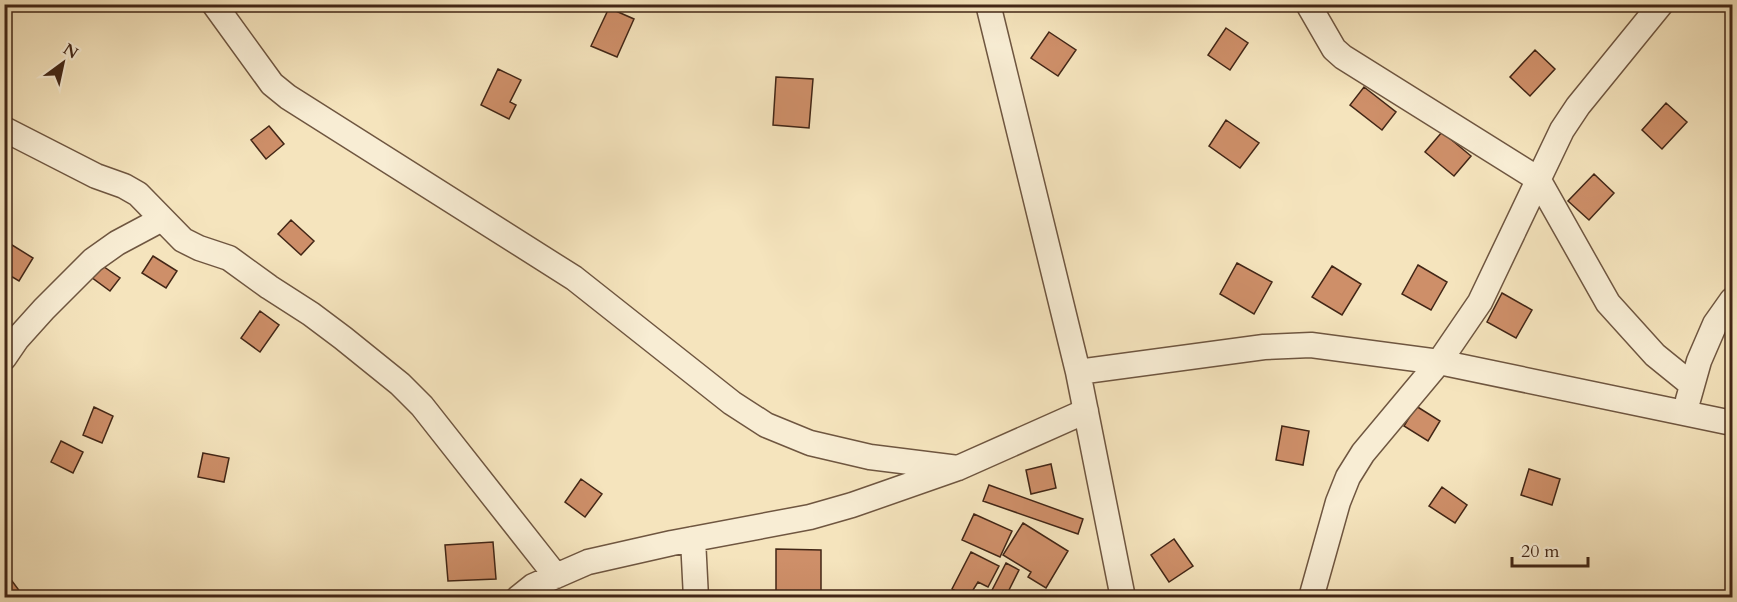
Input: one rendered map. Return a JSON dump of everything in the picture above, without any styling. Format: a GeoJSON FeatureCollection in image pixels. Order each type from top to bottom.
{"type":"FeatureCollection","features":[{"type":"Feature","properties":{"kind":"street"},"geometry":{"type":"LineString","coordinates":[[214,4],[272,84],[288,97],[574,278],[732,403],[766,425],[810,442],[870,457],[958,468]]}},
{"type":"Feature","properties":{"kind":"street"},"geometry":{"type":"LineString","coordinates":[[988,4],[1078,372],[1123,597]]}},
{"type":"Feature","properties":{"kind":"street"},"geometry":{"type":"LineString","coordinates":[[1308,4],[1334,49],[1343,57],[1538,179],[1608,303],[1655,355],[1692,385]]}},
{"type":"Feature","properties":{"kind":"street"},"geometry":{"type":"LineString","coordinates":[[1311,597],[1338,502],[1348,477],[1363,453],[1438,362],[1480,302],[1562,130],[1578,106],[1661,4]]}},
{"type":"Feature","properties":{"kind":"street"},"geometry":{"type":"LineString","coordinates":[[4,129],[96,176],[124,186],[138,194],[183,240],[229,258],[343,338],[400,384],[422,406],[556,576]]}},
{"type":"Feature","properties":{"kind":"street"},"geometry":{"type":"LineString","coordinates":[[4,358],[17,339],[44,309],[93,260],[117,243],[162,219]]}},
{"type":"Feature","properties":{"kind":"street"},"geometry":{"type":"LineString","coordinates":[[1684,414],[1699,361],[1715,324],[1732,300]]}},
{"type":"Feature","properties":{"kind":"street"},"geometry":{"type":"LineString","coordinates":[[1078,372],[1264,347],[1311,345],[1438,362],[1732,423]]}},
{"type":"Feature","properties":{"kind":"street"},"geometry":{"type":"LineString","coordinates":[[518,597],[533,586],[588,562],[810,517],[852,505],[958,468],[1086,411]]}},
{"type":"Feature","properties":{"kind":"street"},"geometry":{"type":"LineString","coordinates":[[693,539],[696,597]]}},
{"type":"Feature","properties":{"kind":"building"},"geometry":{"type":"Polygon","coordinates":[[[609,8],[634,19],[617,57],[591,46],[609,8]]]}},
{"type":"Feature","properties":{"kind":"building"},"geometry":{"type":"Polygon","coordinates":[[[1226,28],[1248,43],[1230,70],[1208,55],[1226,28]]]}},
{"type":"Feature","properties":{"kind":"building"},"geometry":{"type":"Polygon","coordinates":[[[1049,32],[1076,50],[1058,76],[1031,58],[1049,32]]]}},
{"type":"Feature","properties":{"kind":"building"},"geometry":{"type":"Polygon","coordinates":[[[1535,50],[1555,69],[1530,96],[1510,77],[1535,50]]]}},
{"type":"Feature","properties":{"kind":"building"},"geometry":{"type":"Polygon","coordinates":[[[498,69],[521,80],[510,102],[516,105],[509,119],[481,105],[498,69]]]}},
{"type":"Feature","properties":{"kind":"building"},"geometry":{"type":"Polygon","coordinates":[[[776,77],[813,79],[809,128],[773,125],[776,77]]]}},
{"type":"Feature","properties":{"kind":"building"},"geometry":{"type":"Polygon","coordinates":[[[1364,87],[1396,112],[1382,130],[1350,105],[1364,87]]]}},
{"type":"Feature","properties":{"kind":"building"},"geometry":{"type":"Polygon","coordinates":[[[1666,103],[1687,122],[1662,149],[1642,130],[1666,103]]]}},
{"type":"Feature","properties":{"kind":"building"},"geometry":{"type":"Polygon","coordinates":[[[1226,120],[1259,143],[1240,168],[1209,146],[1226,120]]]}},
{"type":"Feature","properties":{"kind":"building"},"geometry":{"type":"Polygon","coordinates":[[[269,126],[284,144],[266,159],[251,140],[269,126]]]}},
{"type":"Feature","properties":{"kind":"building"},"geometry":{"type":"Polygon","coordinates":[[[1442,132],[1471,156],[1454,176],[1425,152],[1442,132]]]}},
{"type":"Feature","properties":{"kind":"building"},"geometry":{"type":"Polygon","coordinates":[[[1594,174],[1614,193],[1589,220],[1568,201],[1594,174]]]}},
{"type":"Feature","properties":{"kind":"building"},"geometry":{"type":"Polygon","coordinates":[[[291,220],[314,241],[301,255],[278,234],[291,220]]]}},
{"type":"Feature","properties":{"kind":"building"},"geometry":{"type":"Polygon","coordinates":[[[4,240],[33,258],[19,281],[4,272],[4,240]]]}},
{"type":"Feature","properties":{"kind":"building"},"geometry":{"type":"Polygon","coordinates":[[[153,256],[177,271],[166,288],[142,273],[153,256]]]}},
{"type":"Feature","properties":{"kind":"building"},"geometry":{"type":"Polygon","coordinates":[[[97,262],[120,278],[110,291],[87,274],[97,262]]]}},
{"type":"Feature","properties":{"kind":"building"},"geometry":{"type":"Polygon","coordinates":[[[1237,263],[1272,282],[1254,314],[1220,294],[1237,263]]]}},
{"type":"Feature","properties":{"kind":"building"},"geometry":{"type":"Polygon","coordinates":[[[1418,265],[1447,282],[1431,310],[1402,294],[1418,265]]]}},
{"type":"Feature","properties":{"kind":"building"},"geometry":{"type":"Polygon","coordinates":[[[1332,266],[1361,284],[1342,315],[1312,297],[1332,266]]]}},
{"type":"Feature","properties":{"kind":"building"},"geometry":{"type":"Polygon","coordinates":[[[1502,293],[1532,310],[1516,338],[1487,322],[1502,293]]]}},
{"type":"Feature","properties":{"kind":"building"},"geometry":{"type":"Polygon","coordinates":[[[260,311],[279,325],[260,352],[241,338],[260,311]]]}},
{"type":"Feature","properties":{"kind":"building"},"geometry":{"type":"Polygon","coordinates":[[[1416,406],[1440,421],[1428,441],[1404,426],[1416,406]]]}},
{"type":"Feature","properties":{"kind":"building"},"geometry":{"type":"Polygon","coordinates":[[[94,407],[113,416],[102,443],[83,435],[94,407]]]}},
{"type":"Feature","properties":{"kind":"building"},"geometry":{"type":"Polygon","coordinates":[[[1282,426],[1309,431],[1303,465],[1276,460],[1282,426]]]}},
{"type":"Feature","properties":{"kind":"building"},"geometry":{"type":"Polygon","coordinates":[[[61,441],[83,452],[73,473],[51,462],[61,441]]]}},
{"type":"Feature","properties":{"kind":"building"},"geometry":{"type":"Polygon","coordinates":[[[203,453],[229,458],[224,482],[198,477],[203,453]]]}},
{"type":"Feature","properties":{"kind":"building"},"geometry":{"type":"Polygon","coordinates":[[[1051,464],[1056,488],[1031,494],[1026,470],[1051,464]]]}},
{"type":"Feature","properties":{"kind":"building"},"geometry":{"type":"Polygon","coordinates":[[[1529,469],[1560,479],[1552,505],[1521,495],[1529,469]]]}},
{"type":"Feature","properties":{"kind":"building"},"geometry":{"type":"Polygon","coordinates":[[[581,479],[602,494],[585,517],[565,502],[581,479]]]}},
{"type":"Feature","properties":{"kind":"building"},"geometry":{"type":"Polygon","coordinates":[[[989,485],[1083,519],[1078,534],[983,501],[989,485]]]}},
{"type":"Feature","properties":{"kind":"building"},"geometry":{"type":"Polygon","coordinates":[[[1442,487],[1467,505],[1455,523],[1429,506],[1442,487]]]}},
{"type":"Feature","properties":{"kind":"building"},"geometry":{"type":"Polygon","coordinates":[[[974,514],[1012,531],[1000,557],[962,540],[974,514]]]}},
{"type":"Feature","properties":{"kind":"building"},"geometry":{"type":"Polygon","coordinates":[[[1023,523],[1068,551],[1046,588],[1028,577],[1031,572],[1003,555],[1023,523]]]}},
{"type":"Feature","properties":{"kind":"building"},"geometry":{"type":"Polygon","coordinates":[[[1174,539],[1193,566],[1169,582],[1151,555],[1174,539]]]}},
{"type":"Feature","properties":{"kind":"building"},"geometry":{"type":"Polygon","coordinates":[[[493,542],[496,579],[448,581],[445,545],[493,542]]]}},
{"type":"Feature","properties":{"kind":"building"},"geometry":{"type":"Polygon","coordinates":[[[776,549],[821,550],[821,598],[776,598],[776,549]]]}},
{"type":"Feature","properties":{"kind":"building"},"geometry":{"type":"Polygon","coordinates":[[[971,552],[999,566],[988,587],[978,582],[968,598],[952,589],[971,552]]]}},
{"type":"Feature","properties":{"kind":"building"},"geometry":{"type":"Polygon","coordinates":[[[1006,563],[1019,570],[1005,598],[988,598],[1006,563]]]}},
{"type":"Feature","properties":{"kind":"building"},"geometry":{"type":"Polygon","coordinates":[[[9,577],[24,597],[4,598],[4,580],[9,577]]]}}]}
